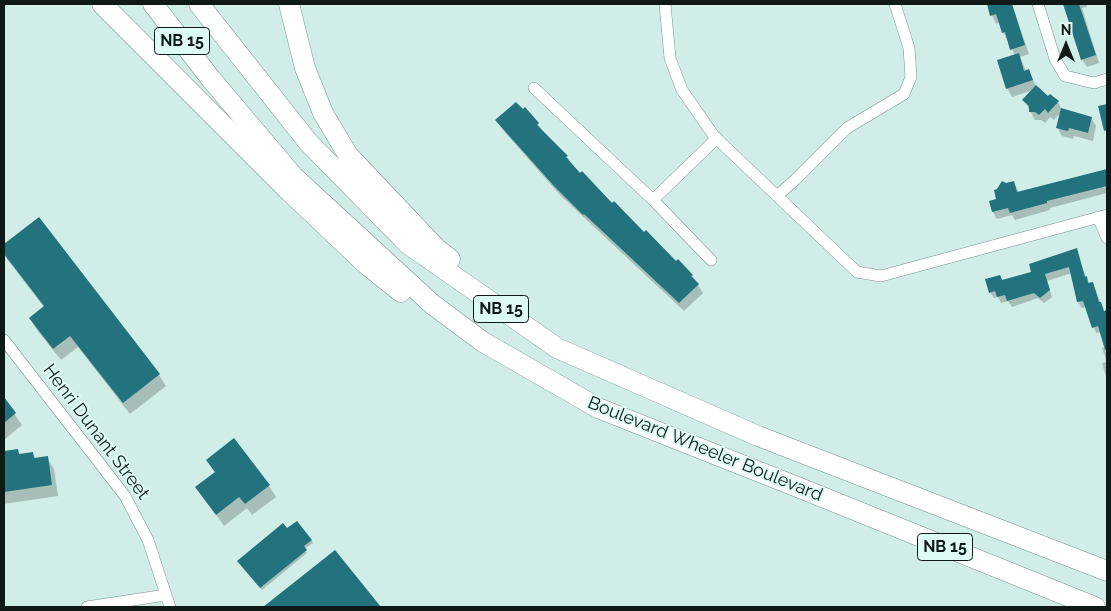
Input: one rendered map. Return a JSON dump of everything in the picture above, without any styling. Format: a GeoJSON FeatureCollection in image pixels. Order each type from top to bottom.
{"type":"FeatureCollection","features":[{"type":"Feature","properties":{"kind":"highway"},"geometry":{"type":"LineString","coordinates":[[102,4],[290,192],[374,271],[468,344],[546,387],[598,408]]}},
{"type":"Feature","properties":{"kind":"highway","name":"Boulevard Wheeler Boulevard"},"geometry":{"type":"LineString","coordinates":[[153,4],[211,79],[293,176],[432,304],[483,342],[598,408],[1095,607]]}},
{"type":"Feature","properties":{"kind":"highway","name":"Boulevard Wheeler Boulevard"},"geometry":{"type":"LineString","coordinates":[[199,4],[308,142],[408,244],[557,348],[758,436],[1107,571]]}},
{"type":"Feature","properties":{"kind":"highway"},"geometry":{"type":"LineString","coordinates":[[289,4],[305,68],[323,112],[348,155],[436,248],[534,324],[597,366]]}},
{"type":"Feature","properties":{"kind":"street"},"geometry":{"type":"LineString","coordinates":[[665,4],[670,58],[682,90],[716,138],[778,195],[856,272],[881,276],[1102,216],[1107,238]]}},
{"type":"Feature","properties":{"kind":"street"},"geometry":{"type":"LineString","coordinates":[[778,195],[847,128],[904,94],[911,76],[909,48],[895,4]]}},
{"type":"Feature","properties":{"kind":"street"},"geometry":{"type":"LineString","coordinates":[[1038,4],[1055,59],[1066,76],[1094,84],[1107,79]]}},
{"type":"Feature","properties":{"kind":"street"},"geometry":{"type":"LineString","coordinates":[[534,88],[653,200],[711,260]]}},
{"type":"Feature","properties":{"kind":"street"},"geometry":{"type":"LineString","coordinates":[[653,200],[716,138]]}},
{"type":"Feature","properties":{"kind":"street","name":"Henri Dunant Street"},"geometry":{"type":"LineString","coordinates":[[4,340],[125,496],[148,540],[170,607]]}},
{"type":"Feature","properties":{"kind":"street"},"geometry":{"type":"LineString","coordinates":[[87,607],[166,595]]}},
{"type":"Feature","properties":{"kind":"building"},"geometry":{"type":"Polygon","coordinates":[[[987,4],[1012,4],[1025,45],[1010,50],[1005,32],[1002,33],[996,14],[990,16],[987,4]]]}},
{"type":"Feature","properties":{"kind":"building"},"geometry":{"type":"Polygon","coordinates":[[[1063,4],[1079,4],[1096,55],[1081,60],[1063,4]]]}},
{"type":"Feature","properties":{"kind":"building"},"geometry":{"type":"Polygon","coordinates":[[[1019,53],[1024,71],[1029,69],[1033,80],[1006,89],[997,60],[1019,53]]]}},
{"type":"Feature","properties":{"kind":"building"},"geometry":{"type":"Polygon","coordinates":[[[1036,85],[1048,96],[1050,94],[1059,101],[1048,113],[1045,109],[1039,115],[1035,112],[1029,112],[1029,106],[1022,100],[1036,85]]]}},
{"type":"Feature","properties":{"kind":"building"},"geometry":{"type":"Polygon","coordinates":[[[516,102],[523,109],[525,107],[539,123],[537,125],[568,156],[566,157],[580,173],[582,171],[612,203],[614,201],[644,232],[646,230],[676,261],[678,259],[693,275],[691,276],[699,284],[679,303],[583,215],[554,186],[495,120],[516,102]]]}},
{"type":"Feature","properties":{"kind":"building"},"geometry":{"type":"Polygon","coordinates":[[[1107,104],[1107,130],[1104,131],[1098,106],[1107,104]]]}},
{"type":"Feature","properties":{"kind":"building"},"geometry":{"type":"Polygon","coordinates":[[[1061,108],[1092,117],[1088,133],[1069,128],[1068,131],[1056,128],[1061,108]]]}},
{"type":"Feature","properties":{"kind":"building"},"geometry":{"type":"Polygon","coordinates":[[[1107,169],[1107,186],[1047,201],[1047,203],[1010,213],[1008,208],[992,212],[989,201],[996,199],[994,190],[997,189],[1002,181],[1006,183],[1014,181],[1017,192],[1107,169]]]}},
{"type":"Feature","properties":{"kind":"building"},"geometry":{"type":"Polygon","coordinates":[[[39,217],[160,374],[123,403],[70,336],[53,349],[29,318],[44,306],[4,254],[4,244],[39,217]]]}},
{"type":"Feature","properties":{"kind":"building"},"geometry":{"type":"Polygon","coordinates":[[[1077,248],[1085,277],[1087,276],[1088,283],[1093,282],[1099,302],[1101,302],[1104,311],[1107,310],[1107,349],[1105,350],[1098,326],[1092,328],[1083,301],[1077,302],[1069,267],[1045,274],[1050,290],[1040,298],[1034,293],[1007,301],[1005,295],[997,297],[995,291],[989,293],[985,279],[1000,275],[1002,280],[1031,272],[1029,264],[1077,248]]]}},
{"type":"Feature","properties":{"kind":"building"},"geometry":{"type":"Polygon","coordinates":[[[4,397],[16,413],[4,423],[4,397]]]}},
{"type":"Feature","properties":{"kind":"building"},"geometry":{"type":"Polygon","coordinates":[[[234,438],[270,485],[245,504],[239,497],[216,515],[195,487],[215,472],[206,460],[234,438]]]}},
{"type":"Feature","properties":{"kind":"building"},"geometry":{"type":"Polygon","coordinates":[[[18,449],[19,454],[33,452],[34,458],[48,456],[52,485],[4,492],[4,451],[18,449]]]}},
{"type":"Feature","properties":{"kind":"building"},"geometry":{"type":"Polygon","coordinates":[[[297,521],[312,540],[304,546],[307,550],[260,588],[237,561],[283,523],[287,528],[297,521]]]}},
{"type":"Feature","properties":{"kind":"building"},"geometry":{"type":"Polygon","coordinates":[[[335,550],[381,607],[263,607],[335,550]]]}}]}
